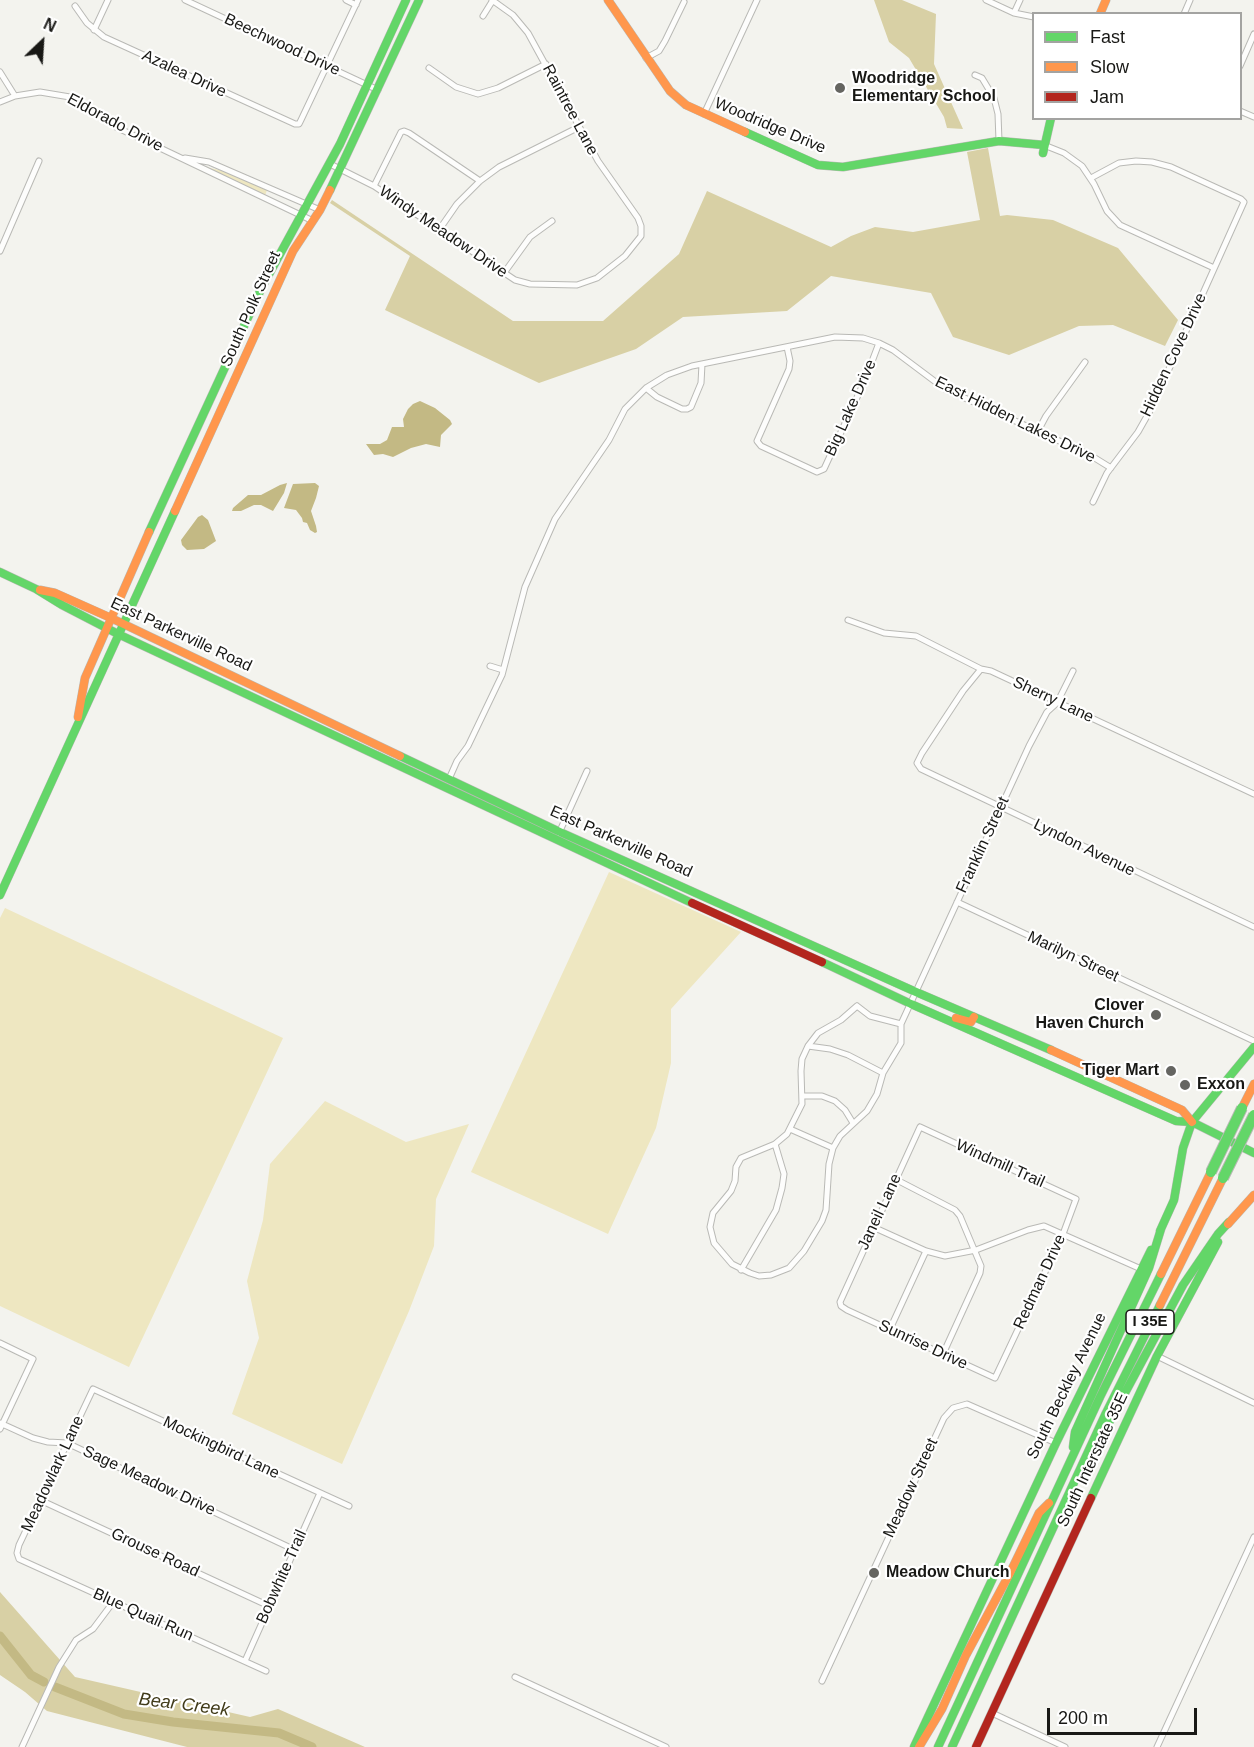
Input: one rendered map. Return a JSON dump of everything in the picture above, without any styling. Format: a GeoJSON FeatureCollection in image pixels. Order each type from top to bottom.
{"type":"FeatureCollection","features":[{"type":"Feature","properties":{"kind":"main road","name":"South Polk Street"},"geometry":{"type":"LineString","coordinates":[[76,728],[85,678],[108,623],[262,286],[330,164],[406,0]]}},
{"type":"Feature","properties":{"kind":"main road","name":"South Polk Street"},"geometry":{"type":"LineString","coordinates":[[76,728],[293,251],[320,210],[419,0]]}},
{"type":"Feature","properties":{"kind":"main road","name":"Woodridge Drive"},"geometry":{"type":"LineString","coordinates":[[608,0],[646,58],[677,98],[704,114],[809,161],[834,167],[999,141],[1044,149]]}},
{"type":"Feature","properties":{"kind":"main road"},"geometry":{"type":"LineString","coordinates":[[1044,149],[1051,120]]}},
{"type":"Feature","properties":{"kind":"main road","name":"East Parkerville Road"},"geometry":{"type":"LineString","coordinates":[[0,572],[676,890],[1030,1041],[1182,1110],[1192,1122]]}},
{"type":"Feature","properties":{"kind":"main road"},"geometry":{"type":"LineString","coordinates":[[0,895],[76,728]]}},
{"type":"Feature","properties":{"kind":"main road","name":"East Parkerville Road"},"geometry":{"type":"LineString","coordinates":[[676,890],[911,1004],[1176,1121],[1192,1122],[1254,1153]]}},
{"type":"Feature","properties":{"kind":"main road"},"geometry":{"type":"LineString","coordinates":[[934,1013],[967,1022],[971,1022],[974,1017]]}},
{"type":"Feature","properties":{"kind":"main road"},"geometry":{"type":"LineString","coordinates":[[1024,1053],[1030,1041]]}},
{"type":"Feature","properties":{"kind":"main road","name":"South Beckley Avenue"},"geometry":{"type":"LineString","coordinates":[[914,1747],[1056,1443],[1161,1229],[1178,1185],[1183,1148],[1192,1122],[1254,1047]]}},
{"type":"Feature","properties":{"kind":"main road","name":"I 35E"},"geometry":{"type":"LineString","coordinates":[[938,1747],[1074,1454],[1254,1084]]}},
{"type":"Feature","properties":{"kind":"main road"},"geometry":{"type":"LineString","coordinates":[[1154,1111],[1159,1100]]}},
{"type":"Feature","properties":{"kind":"main road","name":"I 35E"},"geometry":{"type":"LineString","coordinates":[[952,1747],[1136,1352],[1254,1115]]}},
{"type":"Feature","properties":{"kind":"main road","name":"South Interstate 35E"},"geometry":{"type":"LineString","coordinates":[[976,1747],[1157,1356],[1229,1222],[1254,1195]]}},
{"type":"Feature","properties":{"kind":"main road"},"geometry":{"type":"LineString","coordinates":[[1081,1468],[1115,1413],[1183,1285],[1218,1234],[1229,1222]]}},
{"type":"Feature","properties":{"kind":"main road"},"geometry":{"type":"LineString","coordinates":[[1074,1454],[1075,1432],[1149,1268],[1161,1229]]}},
{"type":"Feature","properties":{"kind":"main road"},"geometry":{"type":"LineString","coordinates":[[919,1747],[942,1709],[966,1655],[1039,1513],[1054,1498]]}},
{"type":"Feature","properties":{"kind":"street"},"geometry":{"type":"LineString","coordinates":[[94,30],[108,0]]}},
{"type":"Feature","properties":{"kind":"street","name":"Beechwood Drive"},"geometry":{"type":"LineString","coordinates":[[185,0],[378,90]]}},
{"type":"Feature","properties":{"kind":"street"},"geometry":{"type":"LineString","coordinates":[[327,65],[357,2],[346,0]]}},
{"type":"Feature","properties":{"kind":"street"},"geometry":{"type":"LineString","coordinates":[[483,16],[493,0]]}},
{"type":"Feature","properties":{"kind":"street","name":"Raintree Lane"},"geometry":{"type":"LineString","coordinates":[[493,0],[513,15],[528,33],[598,161],[638,218],[641,226]]}},
{"type":"Feature","properties":{"kind":"street"},"geometry":{"type":"LineString","coordinates":[[704,114],[757,0]]}},
{"type":"Feature","properties":{"kind":"street"},"geometry":{"type":"LineString","coordinates":[[986,0],[1014,13],[1032,17]]}},
{"type":"Feature","properties":{"kind":"street"},"geometry":{"type":"LineString","coordinates":[[1014,13],[1020,0]]}},
{"type":"Feature","properties":{"kind":"street"},"geometry":{"type":"LineString","coordinates":[[646,58],[658,51],[665,41],[684,2]]}},
{"type":"Feature","properties":{"kind":"street","name":"Azalea Drive"},"geometry":{"type":"LineString","coordinates":[[75,6],[94,30],[131,50],[286,122],[299,124],[302,120],[327,65]]}},
{"type":"Feature","properties":{"kind":"street"},"geometry":{"type":"LineString","coordinates":[[1242,61],[1254,34]]}},
{"type":"Feature","properties":{"kind":"street"},"geometry":{"type":"LineString","coordinates":[[429,68],[456,87],[478,94],[498,88],[546,64]]}},
{"type":"Feature","properties":{"kind":"street"},"geometry":{"type":"LineString","coordinates":[[0,72],[15,96]]}},
{"type":"Feature","properties":{"kind":"street"},"geometry":{"type":"LineString","coordinates":[[975,75],[982,78],[994,98],[998,114],[999,141]]}},
{"type":"Feature","properties":{"kind":"street","name":"Eldorado Drive"},"geometry":{"type":"LineString","coordinates":[[0,102],[15,96],[40,92],[70,97],[116,127],[313,221]]}},
{"type":"Feature","properties":{"kind":"street"},"geometry":{"type":"LineString","coordinates":[[439,230],[457,204],[480,180],[499,167],[579,127]]}},
{"type":"Feature","properties":{"kind":"street"},"geometry":{"type":"LineString","coordinates":[[374,186],[401,132],[404,131],[480,180]]}},
{"type":"Feature","properties":{"kind":"street","name":"Woodridge Drive"},"geometry":{"type":"LineString","coordinates":[[1044,149],[1069,155],[1082,166],[1091,178],[1107,211],[1120,225],[1214,268]]}},
{"type":"Feature","properties":{"kind":"street","name":"Eldorado Drive"},"geometry":{"type":"LineString","coordinates":[[179,157],[209,162],[320,210]]}},
{"type":"Feature","properties":{"kind":"street"},"geometry":{"type":"LineString","coordinates":[[0,251],[39,161]]}},
{"type":"Feature","properties":{"kind":"street","name":"Hidden Cove Drive"},"geometry":{"type":"LineString","coordinates":[[1091,178],[1119,163],[1152,162],[1171,167],[1243,201],[1150,409],[1137,432],[1111,468],[1093,502]]}},
{"type":"Feature","properties":{"kind":"street","name":"Windy Meadow Drive"},"geometry":{"type":"LineString","coordinates":[[330,164],[374,186],[515,280],[530,284],[560,286],[585,283],[597,278],[625,256],[641,236],[641,226]]}},
{"type":"Feature","properties":{"kind":"street"},"geometry":{"type":"LineString","coordinates":[[269,200],[273,189]]}},
{"type":"Feature","properties":{"kind":"street"},"geometry":{"type":"LineString","coordinates":[[504,273],[530,237],[552,221]]}},
{"type":"Feature","properties":{"kind":"street","name":"East Hidden Lakes Drive"},"geometry":{"type":"LineString","coordinates":[[447,783],[459,758],[468,746],[503,670],[522,594],[550,530],[573,490],[609,440],[625,409],[646,388],[675,371],[843,336],[863,338],[898,353],[945,389],[1095,458],[1111,468]]}},
{"type":"Feature","properties":{"kind":"street","name":"Big Lake Drive"},"geometry":{"type":"LineString","coordinates":[[787,347],[789,369],[757,438],[757,443],[815,471],[820,471],[824,469],[865,380],[879,343]]}},
{"type":"Feature","properties":{"kind":"street"},"geometry":{"type":"LineString","coordinates":[[1038,432],[1046,416],[1085,362]]}},
{"type":"Feature","properties":{"kind":"street"},"geometry":{"type":"LineString","coordinates":[[646,388],[657,397],[687,410],[691,407],[701,383],[702,364]]}},
{"type":"Feature","properties":{"kind":"street","name":"Sherry Lane"},"geometry":{"type":"LineString","coordinates":[[848,620],[884,633],[916,636],[981,669],[991,671],[1254,794]]}},
{"type":"Feature","properties":{"kind":"street"},"geometry":{"type":"LineString","coordinates":[[490,666],[503,670]]}},
{"type":"Feature","properties":{"kind":"street","name":"Lyndon Avenue"},"geometry":{"type":"LineString","coordinates":[[981,669],[932,735],[917,763],[921,769],[1254,927]]}},
{"type":"Feature","properties":{"kind":"street","name":"Franklin Street"},"geometry":{"type":"LineString","coordinates":[[833,1148],[840,1136],[867,1111],[877,1094],[883,1073],[901,1043],[901,1024],[1029,746],[1047,712],[1057,703],[1073,671]]}},
{"type":"Feature","properties":{"kind":"street"},"geometry":{"type":"LineString","coordinates":[[558,836],[587,771]]}},
{"type":"Feature","properties":{"kind":"street","name":"Marilyn Street"},"geometry":{"type":"LineString","coordinates":[[957,902],[1254,1041]]}},
{"type":"Feature","properties":{"kind":"street"},"geometry":{"type":"LineString","coordinates":[[790,1129],[833,1148],[826,1210],[800,1258],[789,1268],[771,1275],[759,1276],[741,1269],[727,1259],[714,1243],[710,1233],[713,1213],[730,1191],[735,1181],[736,1167],[741,1158],[775,1144],[787,1134],[802,1104],[802,1059],[818,1033],[842,1020],[857,1006],[870,1016],[901,1024]]}},
{"type":"Feature","properties":{"kind":"street"},"geometry":{"type":"LineString","coordinates":[[808,1046],[839,1052],[883,1073]]}},
{"type":"Feature","properties":{"kind":"street"},"geometry":{"type":"LineString","coordinates":[[802,1096],[822,1096],[835,1101],[845,1110],[853,1123]]}},
{"type":"Feature","properties":{"kind":"street","name":"Janeil Lane"},"geometry":{"type":"LineString","coordinates":[[840,1302],[920,1127],[924,1129]]}},
{"type":"Feature","properties":{"kind":"street","name":"Windmill Trail"},"geometry":{"type":"LineString","coordinates":[[924,1129],[1076,1199]]}},
{"type":"Feature","properties":{"kind":"street"},"geometry":{"type":"LineString","coordinates":[[741,1269],[776,1210],[782,1188],[784,1174],[775,1144]]}},
{"type":"Feature","properties":{"kind":"street"},"geometry":{"type":"LineString","coordinates":[[895,1179],[955,1210],[976,1250],[981,1266],[980,1273],[943,1354]]}},
{"type":"Feature","properties":{"kind":"street","name":"Redman Drive"},"geometry":{"type":"LineString","coordinates":[[1002,1364],[1063,1234],[1076,1199]]}},
{"type":"Feature","properties":{"kind":"street"},"geometry":{"type":"LineString","coordinates":[[873,1227],[945,1257],[976,1250],[1044,1226],[1141,1269]]}},
{"type":"Feature","properties":{"kind":"street"},"geometry":{"type":"LineString","coordinates":[[890,1329],[926,1251]]}},
{"type":"Feature","properties":{"kind":"street","name":"Sunrise Drive"},"geometry":{"type":"LineString","coordinates":[[840,1302],[847,1310],[995,1378],[1002,1364]]}},
{"type":"Feature","properties":{"kind":"street"},"geometry":{"type":"LineString","coordinates":[[0,1343],[33,1359],[1,1425]]}},
{"type":"Feature","properties":{"kind":"street"},"geometry":{"type":"LineString","coordinates":[[1157,1356],[1254,1403]]}},
{"type":"Feature","properties":{"kind":"street","name":"Meadowlark Lane"},"geometry":{"type":"LineString","coordinates":[[19,1559],[17,1553],[19,1545],[93,1389]]}},
{"type":"Feature","properties":{"kind":"street","name":"Mockingbird Lane"},"geometry":{"type":"LineString","coordinates":[[93,1389],[349,1506]]}},
{"type":"Feature","properties":{"kind":"street","name":"Meadow Street"},"geometry":{"type":"LineString","coordinates":[[822,1681],[944,1418],[953,1408],[966,1404],[1056,1443]]}},
{"type":"Feature","properties":{"kind":"street","name":"Sage Meadow Drive"},"geometry":{"type":"LineString","coordinates":[[1,1425],[40,1440],[67,1443],[295,1550]]}},
{"type":"Feature","properties":{"kind":"street","name":"Bobwhite Trail"},"geometry":{"type":"LineString","coordinates":[[245,1661],[320,1493]]}},
{"type":"Feature","properties":{"kind":"street","name":"Grouse Road"},"geometry":{"type":"LineString","coordinates":[[40,1500],[269,1606]]}},
{"type":"Feature","properties":{"kind":"street"},"geometry":{"type":"LineString","coordinates":[[1157,1747],[1254,1537]]}},
{"type":"Feature","properties":{"kind":"street","name":"Blue Quail Run"},"geometry":{"type":"LineString","coordinates":[[19,1559],[266,1671]]}},
{"type":"Feature","properties":{"kind":"street"},"geometry":{"type":"LineString","coordinates":[[22,1747],[59,1666],[76,1640],[93,1629],[114,1601]]}},
{"type":"Feature","properties":{"kind":"street"},"geometry":{"type":"LineString","coordinates":[[515,1677],[666,1747]]}},
{"type":"Feature","properties":{"kind":"street"},"geometry":{"type":"LineString","coordinates":[[992,1713],[1065,1747]]}},
{"type":"Feature","properties":{"kind":"shaded area"},"geometry":{"type":"Polygon","coordinates":[[[874,0],[902,0],[936,14],[934,64],[963,129],[947,128],[944,117],[909,58],[889,42],[874,0]]]}},
{"type":"Feature","properties":{"kind":"shaded area"},"geometry":{"type":"Polygon","coordinates":[[[988,148],[1000,216],[1053,220],[1118,248],[1178,320],[1165,346],[1113,325],[1079,326],[1009,355],[953,337],[931,293],[831,276],[787,311],[683,317],[636,349],[539,383],[385,310],[410,256],[330,203],[332,200],[513,321],[603,321],[679,254],[707,191],[831,247],[875,227],[913,232],[980,220],[967,152],[988,148]]]}},
{"type":"Feature","properties":{"kind":"shaded area"},"geometry":{"type":"Polygon","coordinates":[[[205,167],[224,171],[267,190],[265,196],[205,167]]]}},
{"type":"Feature","properties":{"kind":"shaded area"},"geometry":{"type":"Polygon","coordinates":[[[420,401],[435,408],[452,424],[441,435],[440,447],[426,444],[393,457],[383,454],[374,455],[366,444],[380,444],[387,440],[392,427],[404,427],[403,419],[408,409],[420,401]]]}},
{"type":"Feature","properties":{"kind":"shaded area"},"geometry":{"type":"Polygon","coordinates":[[[287,483],[273,511],[261,505],[254,505],[241,511],[232,511],[248,495],[261,495],[287,483]]]}},
{"type":"Feature","properties":{"kind":"shaded area"},"geometry":{"type":"Polygon","coordinates":[[[315,483],[319,486],[311,511],[316,526],[317,532],[315,533],[310,530],[307,523],[303,522],[296,510],[284,508],[293,484],[315,483]]]}},
{"type":"Feature","properties":{"kind":"shaded area"},"geometry":{"type":"Polygon","coordinates":[[[202,515],[208,520],[216,541],[204,549],[187,550],[181,540],[202,515]]]}},
{"type":"Feature","properties":{"kind":"shaded area"},"geometry":{"type":"Polygon","coordinates":[[[609,872],[741,932],[671,1009],[671,1063],[656,1128],[608,1234],[471,1172],[609,872]]]}},
{"type":"Feature","properties":{"kind":"shaded area"},"geometry":{"type":"Polygon","coordinates":[[[5,908],[283,1038],[129,1367],[0,1306],[0,918],[5,908]]]}},
{"type":"Feature","properties":{"kind":"shaded area"},"geometry":{"type":"Polygon","coordinates":[[[325,1101],[406,1142],[469,1124],[436,1199],[434,1246],[409,1311],[342,1464],[232,1414],[259,1338],[247,1281],[263,1220],[270,1164],[325,1101]]]}},
{"type":"Feature","properties":{"kind":"shaded area"},"geometry":{"type":"Polygon","coordinates":[[[0,1592],[75,1677],[250,1717],[278,1709],[365,1747],[187,1747],[47,1711],[0,1675],[0,1592]]]}},
{"type":"Feature","properties":{"kind":"waterway","name":"Bear Creek"},"geometry":{"type":"LineString","coordinates":[[0,1636],[31,1675],[44,1682]]}},
{"type":"Feature","properties":{"kind":"waterway","name":"Bear Creek"},"geometry":{"type":"LineString","coordinates":[[55,1687],[124,1714],[173,1722],[279,1733],[312,1747]]}},
{"type":"Feature","properties":{"kind":"traffic: fast"},"geometry":{"type":"LineString","coordinates":[[149,532],[262,287],[340,144],[406,0]]}},
{"type":"Feature","properties":{"kind":"traffic: fast"},"geometry":{"type":"LineString","coordinates":[[330,190],[419,0]]}},
{"type":"Feature","properties":{"kind":"traffic: fast"},"geometry":{"type":"LineString","coordinates":[[1043,153],[1051,120]]}},
{"type":"Feature","properties":{"kind":"traffic: fast"},"geometry":{"type":"LineString","coordinates":[[745,132],[818,165],[843,167],[999,141],[1044,145]]}},
{"type":"Feature","properties":{"kind":"traffic: fast"},"geometry":{"type":"LineString","coordinates":[[0,895],[175,511]]}},
{"type":"Feature","properties":{"kind":"traffic: fast"},"geometry":{"type":"LineString","coordinates":[[0,572],[118,634],[692,903]]}},
{"type":"Feature","properties":{"kind":"traffic: fast"},"geometry":{"type":"LineString","coordinates":[[400,756],[560,832],[1051,1050]]}},
{"type":"Feature","properties":{"kind":"traffic: fast"},"geometry":{"type":"LineString","coordinates":[[822,962],[911,1004],[1176,1121],[1192,1122],[1254,1153]]}},
{"type":"Feature","properties":{"kind":"traffic: fast"},"geometry":{"type":"LineString","coordinates":[[1160,1231],[1174,1200],[1183,1148],[1192,1122],[1254,1047]]}},
{"type":"Feature","properties":{"kind":"traffic: fast"},"geometry":{"type":"LineString","coordinates":[[1211,1172],[1242,1108]]}},
{"type":"Feature","properties":{"kind":"traffic: fast"},"geometry":{"type":"LineString","coordinates":[[1223,1178],[1254,1115]]}},
{"type":"Feature","properties":{"kind":"traffic: fast"},"geometry":{"type":"LineString","coordinates":[[1105,1430],[1183,1285],[1218,1234],[1229,1222]]}},
{"type":"Feature","properties":{"kind":"traffic: fast"},"geometry":{"type":"LineString","coordinates":[[1073,1447],[1075,1432],[1149,1268],[1161,1229]]}},
{"type":"Feature","properties":{"kind":"traffic: fast"},"geometry":{"type":"LineString","coordinates":[[1091,1498],[1157,1356],[1218,1242]]}},
{"type":"Feature","properties":{"kind":"traffic: fast"},"geometry":{"type":"LineString","coordinates":[[914,1747],[1056,1443],[1151,1250]]}},
{"type":"Feature","properties":{"kind":"traffic: fast"},"geometry":{"type":"LineString","coordinates":[[938,1747],[1100,1397],[1161,1274]]}},
{"type":"Feature","properties":{"kind":"traffic: fast"},"geometry":{"type":"LineString","coordinates":[[952,1747],[1106,1413],[1160,1305]]}},
{"type":"Feature","properties":{"kind":"traffic: slow"},"geometry":{"type":"LineString","coordinates":[[608,0],[670,91],[686,105],[745,132]]}},
{"type":"Feature","properties":{"kind":"traffic: slow"},"geometry":{"type":"LineString","coordinates":[[1101,12],[1106,0]]}},
{"type":"Feature","properties":{"kind":"traffic: slow"},"geometry":{"type":"LineString","coordinates":[[175,511],[293,251],[320,210],[330,190]]}},
{"type":"Feature","properties":{"kind":"traffic: slow"},"geometry":{"type":"LineString","coordinates":[[78,717],[85,678],[149,532]]}},
{"type":"Feature","properties":{"kind":"traffic: slow"},"geometry":{"type":"LineString","coordinates":[[40,590],[55,593],[111,618],[400,756]]}},
{"type":"Feature","properties":{"kind":"traffic: slow"},"geometry":{"type":"LineString","coordinates":[[956,1018],[971,1022],[974,1017]]}},
{"type":"Feature","properties":{"kind":"traffic: slow"},"geometry":{"type":"LineString","coordinates":[[1051,1050],[1182,1110],[1192,1122]]}},
{"type":"Feature","properties":{"kind":"traffic: slow"},"geometry":{"type":"LineString","coordinates":[[1242,1108],[1254,1084]]}},
{"type":"Feature","properties":{"kind":"traffic: slow"},"geometry":{"type":"LineString","coordinates":[[1161,1274],[1211,1172]]}},
{"type":"Feature","properties":{"kind":"traffic: slow"},"geometry":{"type":"LineString","coordinates":[[1160,1305],[1223,1178]]}},
{"type":"Feature","properties":{"kind":"traffic: slow"},"geometry":{"type":"LineString","coordinates":[[1228,1224],[1254,1195]]}},
{"type":"Feature","properties":{"kind":"traffic: slow"},"geometry":{"type":"LineString","coordinates":[[919,1747],[942,1709],[966,1655],[1039,1513],[1049,1503]]}},
{"type":"Feature","properties":{"kind":"traffic: jam"},"geometry":{"type":"LineString","coordinates":[[692,903],[822,962]]}},
{"type":"Feature","properties":{"kind":"traffic: jam"},"geometry":{"type":"LineString","coordinates":[[976,1747],[1091,1498]]}},
{"type":"Feature","properties":{"kind":"place","name":"Woodridge Elementary School"},"geometry":{"type":"Point","coordinates":[840,88]}},
{"type":"Feature","properties":{"kind":"place","name":"Clover Haven Church"},"geometry":{"type":"Point","coordinates":[1156,1015]}},
{"type":"Feature","properties":{"kind":"place","name":"Tiger Mart"},"geometry":{"type":"Point","coordinates":[1171,1071]}},
{"type":"Feature","properties":{"kind":"place","name":"Exxon"},"geometry":{"type":"Point","coordinates":[1185,1085]}},
{"type":"Feature","properties":{"kind":"place","name":"Meadow Church"},"geometry":{"type":"Point","coordinates":[874,1573]}}]}
